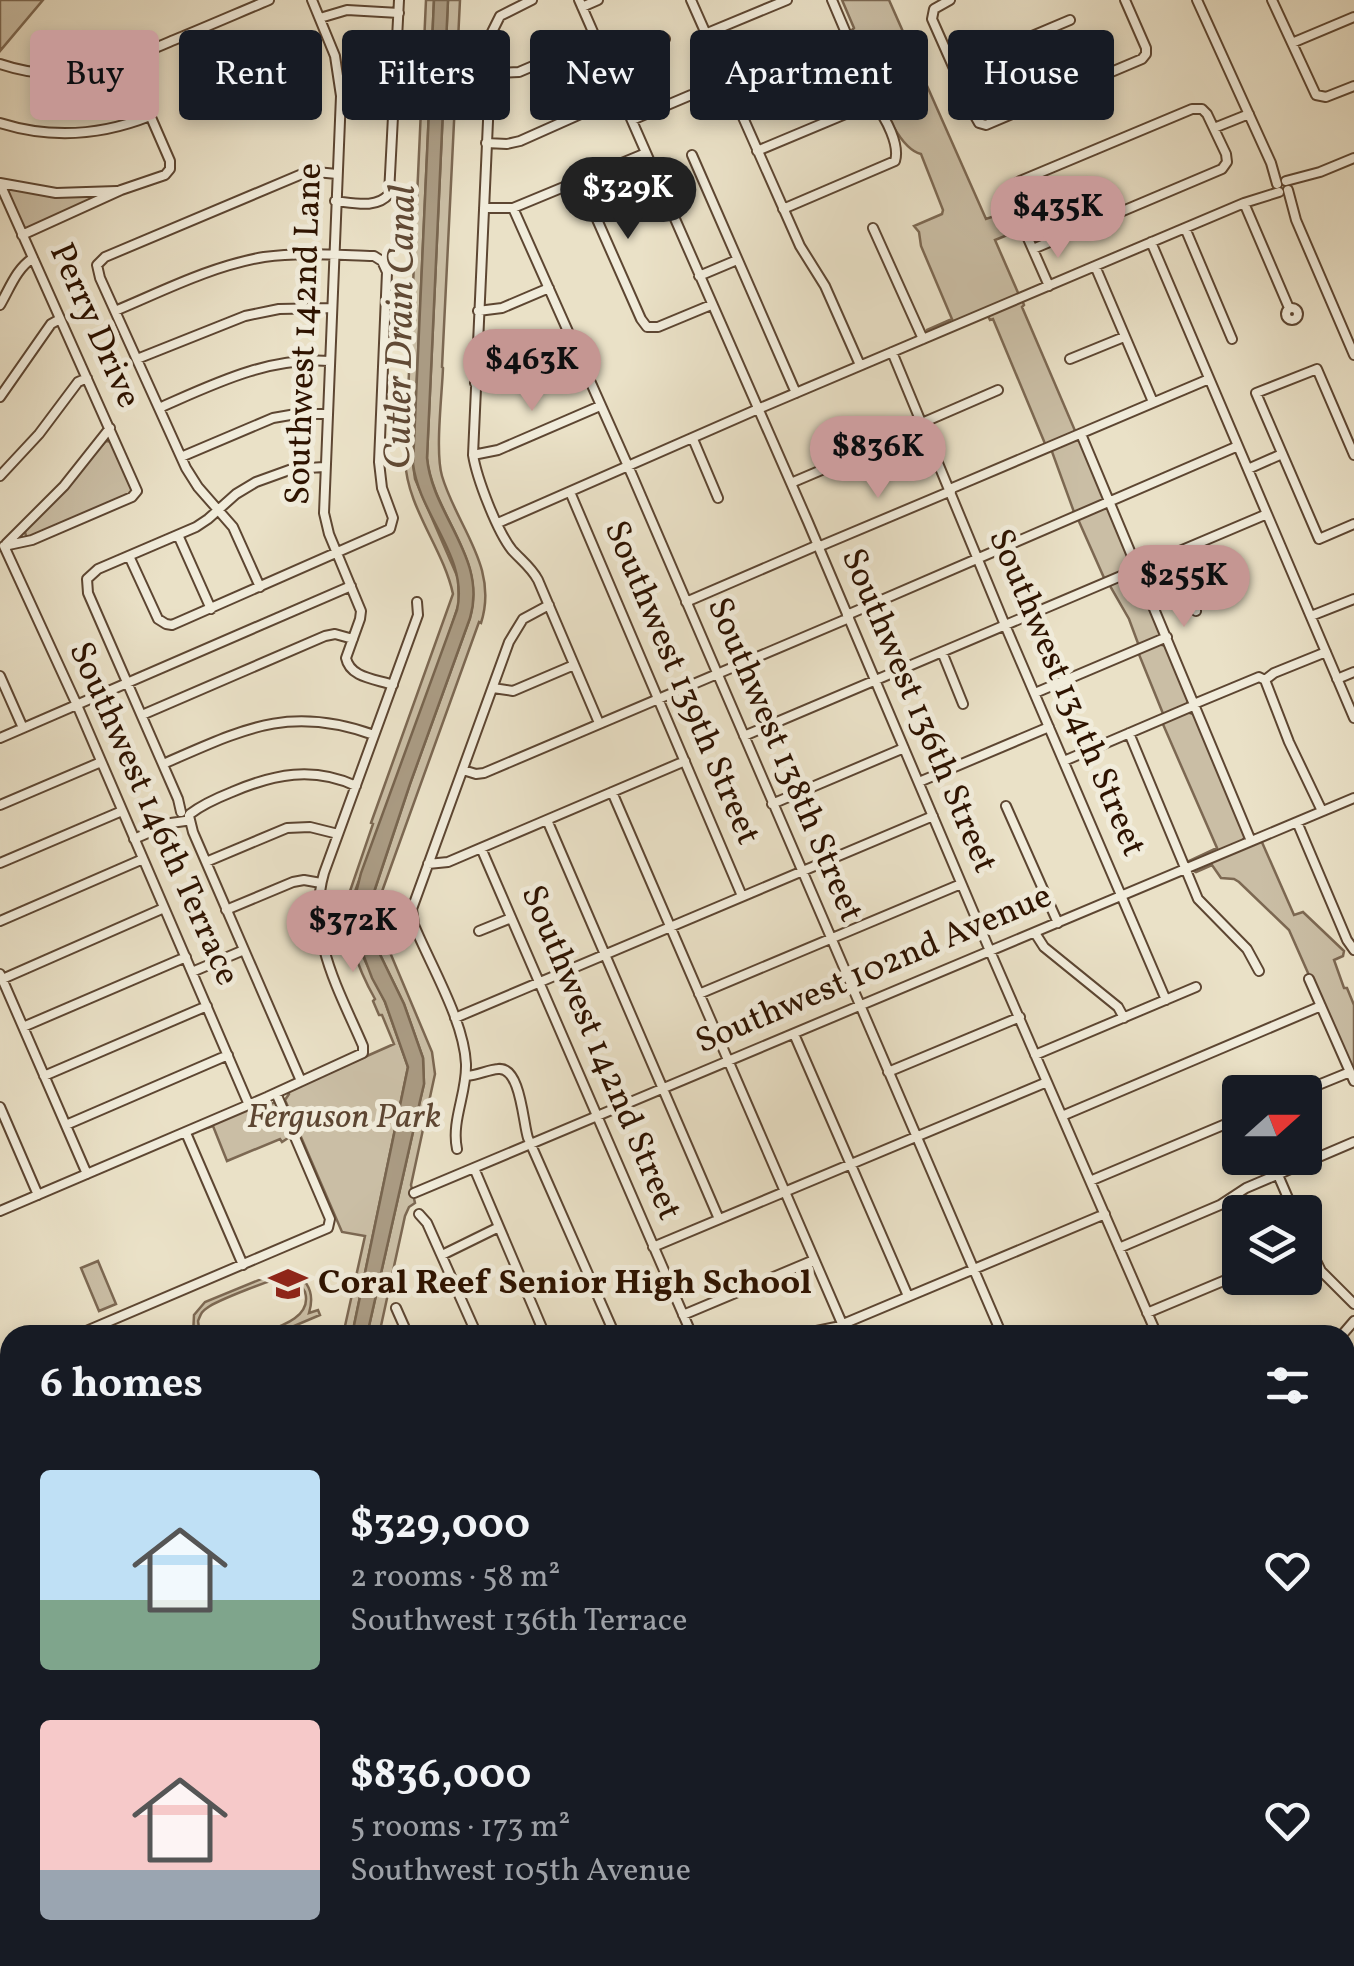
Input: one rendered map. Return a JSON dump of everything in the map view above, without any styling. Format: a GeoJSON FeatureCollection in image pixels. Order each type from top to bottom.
{"type":"FeatureCollection","features":[{"type":"Feature","properties":{"kind":"street"},"geometry":{"type":"LineString","coordinates":[[159,46],[269,0]]}},
{"type":"Feature","properties":{"kind":"street","name":"Southwest 142nd Lane"},"geometry":{"type":"LineString","coordinates":[[312,0],[334,52],[340,96],[324,513],[361,614],[346,665],[356,673],[393,685]]}},
{"type":"Feature","properties":{"kind":"street"},"geometry":{"type":"LineString","coordinates":[[335,201],[375,204],[390,194],[399,0]]}},
{"type":"Feature","properties":{"kind":"street"},"geometry":{"type":"LineString","coordinates":[[493,30],[500,16],[532,0]]}},
{"type":"Feature","properties":{"kind":"street"},"geometry":{"type":"LineString","coordinates":[[580,4],[598,0]]}},
{"type":"Feature","properties":{"kind":"street"},"geometry":{"type":"LineString","coordinates":[[691,0],[703,30]]}},
{"type":"Feature","properties":{"kind":"street"},"geometry":{"type":"LineString","coordinates":[[715,30],[786,0]]}},
{"type":"Feature","properties":{"kind":"street"},"geometry":{"type":"LineString","coordinates":[[832,0],[845,30]]}},
{"type":"Feature","properties":{"kind":"street"},"geometry":{"type":"LineString","coordinates":[[948,54],[932,14],[936,7],[950,0]]}},
{"type":"Feature","properties":{"kind":"street"},"geometry":{"type":"LineString","coordinates":[[1114,72],[1140,61],[1146,54],[1124,0]]}},
{"type":"Feature","properties":{"kind":"street"},"geometry":{"type":"LineString","coordinates":[[1197,0],[1345,322],[1354,355]]}},
{"type":"Feature","properties":{"kind":"street"},"geometry":{"type":"LineString","coordinates":[[1272,0],[1312,90],[1320,97],[1328,97],[1354,86]]}},
{"type":"Feature","properties":{"kind":"street","name":"Southwest 136th Street"},"geometry":{"type":"LineString","coordinates":[[580,4],[592,30]]}},
{"type":"Feature","properties":{"kind":"street"},"geometry":{"type":"LineString","coordinates":[[320,18],[347,10],[399,12]]}},
{"type":"Feature","properties":{"kind":"street"},"geometry":{"type":"LineString","coordinates":[[1292,44],[1354,17]]}},
{"type":"Feature","properties":{"kind":"street"},"geometry":{"type":"LineString","coordinates":[[1046,30],[1070,20]]}},
{"type":"Feature","properties":{"kind":"street"},"geometry":{"type":"LineString","coordinates":[[0,64],[30,72]]}},
{"type":"Feature","properties":{"kind":"street"},"geometry":{"type":"LineString","coordinates":[[758,151],[867,105],[875,105],[880,111],[895,144],[897,159],[888,165],[783,209]]}},
{"type":"Feature","properties":{"kind":"street"},"geometry":{"type":"LineString","coordinates":[[1033,249],[1224,167],[1227,156],[1208,115],[1202,109],[1192,109],[1020,181],[1010,190],[1011,200],[1049,286]]}},
{"type":"Feature","properties":{"kind":"street"},"geometry":{"type":"LineString","coordinates":[[1214,128],[1249,114]]}},
{"type":"Feature","properties":{"kind":"street"},"geometry":{"type":"LineString","coordinates":[[0,123],[38,132],[77,134],[138,120]]}},
{"type":"Feature","properties":{"kind":"street"},"geometry":{"type":"LineString","coordinates":[[22,236],[122,190],[165,175],[170,160],[152,120]]}},
{"type":"Feature","properties":{"kind":"street"},"geometry":{"type":"LineString","coordinates":[[487,120],[475,382],[477,474],[511,548],[535,574],[599,723]]}},
{"type":"Feature","properties":{"kind":"street"},"geometry":{"type":"LineString","coordinates":[[486,143],[507,144],[566,120]]}},
{"type":"Feature","properties":{"kind":"street","name":"Southwest 136th Street"},"geometry":{"type":"LineString","coordinates":[[632,120],[1152,1325]]}},
{"type":"Feature","properties":{"kind":"street"},"geometry":{"type":"LineString","coordinates":[[744,120],[802,251],[824,286],[860,365]]}},
{"type":"Feature","properties":{"kind":"street"},"geometry":{"type":"LineString","coordinates":[[978,120],[991,124],[1000,120]]}},
{"type":"Feature","properties":{"kind":"street"},"geometry":{"type":"LineString","coordinates":[[484,208],[513,208],[646,153]]}},
{"type":"Feature","properties":{"kind":"street"},"geometry":{"type":"LineString","coordinates":[[692,155],[796,392]]}},
{"type":"Feature","properties":{"kind":"street"},"geometry":{"type":"LineString","coordinates":[[498,523],[758,408],[1353,160]]}},
{"type":"Feature","properties":{"kind":"street"},"geometry":{"type":"LineString","coordinates":[[260,587],[233,527],[194,481],[181,457],[97,266],[110,255],[298,176],[314,172],[338,174]]}},
{"type":"Feature","properties":{"kind":"street"},"geometry":{"type":"LineString","coordinates":[[580,180],[648,328],[658,328],[711,304]]}},
{"type":"Feature","properties":{"kind":"street"},"geometry":{"type":"LineString","coordinates":[[0,183],[56,193],[122,190]]}},
{"type":"Feature","properties":{"kind":"street","name":"Perry Drive"},"geometry":{"type":"LineString","coordinates":[[0,183],[138,491],[132,498],[32,540],[2,547]]}},
{"type":"Feature","properties":{"kind":"street"},"geometry":{"type":"LineString","coordinates":[[1244,203],[1290,308]]}},
{"type":"Feature","properties":{"kind":"street","name":"Southwest 138th Street"},"geometry":{"type":"LineString","coordinates":[[513,208],[998,1325]]}},
{"type":"Feature","properties":{"kind":"street"},"geometry":{"type":"LineString","coordinates":[[872,228],[922,339]]}},
{"type":"Feature","properties":{"kind":"street"},"geometry":{"type":"LineString","coordinates":[[1184,228],[1232,339]]}},
{"type":"Feature","properties":{"kind":"street"},"geometry":{"type":"LineString","coordinates":[[1151,242],[1354,718]]}},
{"type":"Feature","properties":{"kind":"street"},"geometry":{"type":"LineString","coordinates":[[115,312],[239,262],[294,254],[374,256],[382,261],[387,277],[379,462],[393,523],[390,530],[176,624],[166,624],[157,616],[129,556]]}},
{"type":"Feature","properties":{"kind":"street"},"geometry":{"type":"LineString","coordinates":[[0,305],[18,271],[33,258]]}},
{"type":"Feature","properties":{"kind":"street"},"geometry":{"type":"LineString","coordinates":[[699,276],[738,260]]}},
{"type":"Feature","properties":{"kind":"street"},"geometry":{"type":"LineString","coordinates":[[1095,266],[1152,402]]}},
{"type":"Feature","properties":{"kind":"street"},"geometry":{"type":"LineString","coordinates":[[478,311],[502,308],[550,288]]}},
{"type":"Feature","properties":{"kind":"street"},"geometry":{"type":"LineString","coordinates":[[137,359],[244,316],[279,309],[331,308]]}},
{"type":"Feature","properties":{"kind":"street"},"geometry":{"type":"LineString","coordinates":[[0,397],[51,324],[60,319]]}},
{"type":"Feature","properties":{"kind":"street"},"geometry":{"type":"LineString","coordinates":[[1070,360],[1124,337]]}},
{"type":"Feature","properties":{"kind":"street"},"geometry":{"type":"LineString","coordinates":[[475,382],[498,380],[575,347]]}},
{"type":"Feature","properties":{"kind":"street","name":"Southwest 134th Street"},"geometry":{"type":"LineString","coordinates":[[892,352],[1166,1000]]}},
{"type":"Feature","properties":{"kind":"street"},"geometry":{"type":"LineString","coordinates":[[159,408],[266,365],[329,361]]}},
{"type":"Feature","properties":{"kind":"street"},"geometry":{"type":"LineString","coordinates":[[1354,456],[1351,439],[1317,368],[1256,393],[1319,539],[1354,524]]}},
{"type":"Feature","properties":{"kind":"street"},"geometry":{"type":"LineString","coordinates":[[0,476],[78,382],[87,378]]}},
{"type":"Feature","properties":{"kind":"street"},"geometry":{"type":"LineString","coordinates":[[686,602],[1210,379]]}},
{"type":"Feature","properties":{"kind":"street"},"geometry":{"type":"LineString","coordinates":[[791,483],[998,390]]}},
{"type":"Feature","properties":{"kind":"street"},"geometry":{"type":"LineString","coordinates":[[474,455],[498,450],[600,406]]}},
{"type":"Feature","properties":{"kind":"street"},"geometry":{"type":"LineString","coordinates":[[181,457],[277,417],[327,414]]}},
{"type":"Feature","properties":{"kind":"street"},"geometry":{"type":"LineString","coordinates":[[2,547],[64,486],[110,428]]}},
{"type":"Feature","properties":{"kind":"street"},"geometry":{"type":"LineString","coordinates":[[1081,434],[1251,842]]}},
{"type":"Feature","properties":{"kind":"street"},"geometry":{"type":"LineString","coordinates":[[693,439],[718,498]]}},
{"type":"Feature","properties":{"kind":"street"},"geometry":{"type":"LineString","coordinates":[[463,770],[481,774],[1238,446]]}},
{"type":"Feature","properties":{"kind":"street"},"geometry":{"type":"LineString","coordinates":[[1248,469],[1282,454]]}},
{"type":"Feature","properties":{"kind":"street"},"geometry":{"type":"LineString","coordinates":[[300,1081],[86,582],[98,570],[201,524],[242,490],[276,473],[324,466]]}},
{"type":"Feature","properties":{"kind":"street","name":"Southwest 139th Street"},"geometry":{"type":"LineString","coordinates":[[570,492],[742,896]]}},
{"type":"Feature","properties":{"kind":"street"},"geometry":{"type":"LineString","coordinates":[[744,736],[1268,514]]}},
{"type":"Feature","properties":{"kind":"street"},"geometry":{"type":"LineString","coordinates":[[178,535],[212,608]]}},
{"type":"Feature","properties":{"kind":"street","name":"Southwest 146th Terrace"},"geometry":{"type":"LineString","coordinates":[[2,547],[77,706],[250,1105]]}},
{"type":"Feature","properties":{"kind":"street"},"geometry":{"type":"LineString","coordinates":[[1172,554],[1196,610]]}},
{"type":"Feature","properties":{"kind":"street"},"geometry":{"type":"LineString","coordinates":[[0,738],[352,586]]}},
{"type":"Feature","properties":{"kind":"street"},"geometry":{"type":"LineString","coordinates":[[1311,616],[1354,599]]}},
{"type":"Feature","properties":{"kind":"street"},"geometry":{"type":"LineString","coordinates":[[0,1211],[363,1053],[321,942],[317,914],[321,883],[418,615],[418,602]]}},
{"type":"Feature","properties":{"kind":"street"},"geometry":{"type":"LineString","coordinates":[[457,1149],[454,1136],[466,1076],[463,1042],[412,918],[414,904],[509,642],[520,622],[548,605]]}},
{"type":"Feature","properties":{"kind":"street"},"geometry":{"type":"LineString","coordinates":[[142,715],[325,636],[353,638]]}},
{"type":"Feature","properties":{"kind":"street"},"geometry":{"type":"LineString","coordinates":[[1034,693],[1166,637]]}},
{"type":"Feature","properties":{"kind":"street"},"geometry":{"type":"LineString","coordinates":[[942,652],[963,704]]}},
{"type":"Feature","properties":{"kind":"street"},"geometry":{"type":"LineString","coordinates":[[1265,680],[1326,652]]}},
{"type":"Feature","properties":{"kind":"street"},"geometry":{"type":"LineString","coordinates":[[492,688],[512,691],[574,665]]}},
{"type":"Feature","properties":{"kind":"street"},"geometry":{"type":"LineString","coordinates":[[1337,679],[1354,672]]}},
{"type":"Feature","properties":{"kind":"street"},"geometry":{"type":"LineString","coordinates":[[0,676],[23,728]]}},
{"type":"Feature","properties":{"kind":"street"},"geometry":{"type":"LineString","coordinates":[[1064,760],[1259,676],[1265,680],[1322,812]]}},
{"type":"Feature","properties":{"kind":"street"},"geometry":{"type":"LineString","coordinates":[[163,764],[238,732],[273,722],[326,722],[374,735]]}},
{"type":"Feature","properties":{"kind":"street"},"geometry":{"type":"LineString","coordinates":[[918,782],[1049,726]]}},
{"type":"Feature","properties":{"kind":"street"},"geometry":{"type":"LineString","coordinates":[[1129,733],[1200,902],[1247,948],[1259,971]]}},
{"type":"Feature","properties":{"kind":"street"},"geometry":{"type":"LineString","coordinates":[[772,804],[904,748]]}},
{"type":"Feature","properties":{"kind":"street"},"geometry":{"type":"LineString","coordinates":[[428,864],[448,862],[685,761]]}},
{"type":"Feature","properties":{"kind":"street"},"geometry":{"type":"LineString","coordinates":[[0,806],[101,762]]}},
{"type":"Feature","properties":{"kind":"street"},"geometry":{"type":"LineString","coordinates":[[134,838],[254,782],[289,774],[323,775],[356,786]]}},
{"type":"Feature","properties":{"kind":"street"},"geometry":{"type":"LineString","coordinates":[[612,792],[842,1324],[1104,1214]]}},
{"type":"Feature","properties":{"kind":"street","name":"Southwest 102nd Avenue"},"geometry":{"type":"LineString","coordinates":[[414,1193],[1354,798]]}},
{"type":"Feature","properties":{"kind":"street"},"geometry":{"type":"LineString","coordinates":[[1006,806],[1058,922]]}},
{"type":"Feature","properties":{"kind":"street"},"geometry":{"type":"LineString","coordinates":[[0,864],[122,811]]}},
{"type":"Feature","properties":{"kind":"street"},"geometry":{"type":"LineString","coordinates":[[454,1018],[933,816]]}},
{"type":"Feature","properties":{"kind":"street"},"geometry":{"type":"LineString","coordinates":[[546,820],[719,1219]]}},
{"type":"Feature","properties":{"kind":"street"},"geometry":{"type":"LineString","coordinates":[[1296,822],[1354,950]]}},
{"type":"Feature","properties":{"kind":"street"},"geometry":{"type":"LineString","coordinates":[[206,862],[287,828],[304,826],[338,834]]}},
{"type":"Feature","properties":{"kind":"street","name":"Southwest 142nd Street"},"geometry":{"type":"LineString","coordinates":[[481,848],[688,1325]]}},
{"type":"Feature","properties":{"kind":"street"},"geometry":{"type":"LineString","coordinates":[[0,922],[143,860]]}},
{"type":"Feature","properties":{"kind":"street"},"geometry":{"type":"LineString","coordinates":[[226,910],[296,881],[321,883]]}},
{"type":"Feature","properties":{"kind":"street"},"geometry":{"type":"LineString","coordinates":[[699,994],[962,884]]}},
{"type":"Feature","properties":{"kind":"street"},"geometry":{"type":"LineString","coordinates":[[87,1174],[1,978],[164,908]]}},
{"type":"Feature","properties":{"kind":"street"},"geometry":{"type":"LineString","coordinates":[[479,932],[511,918]]}},
{"type":"Feature","properties":{"kind":"street"},"geometry":{"type":"LineString","coordinates":[[1035,933],[1042,946],[1118,1006],[1124,1018]]}},
{"type":"Feature","properties":{"kind":"street"},"geometry":{"type":"LineString","coordinates":[[192,972],[244,950]]}},
{"type":"Feature","properties":{"kind":"street"},"geometry":{"type":"LineString","coordinates":[[23,1027],[186,957]]}},
{"type":"Feature","properties":{"kind":"street"},"geometry":{"type":"LineString","coordinates":[[1309,978],[1352,1076],[1322,1085]]}},
{"type":"Feature","properties":{"kind":"street"},"geometry":{"type":"LineString","coordinates":[[1036,1055],[1196,987]]}},
{"type":"Feature","properties":{"kind":"street"},"geometry":{"type":"LineString","coordinates":[[44,1076],[207,1006]]}},
{"type":"Feature","properties":{"kind":"street"},"geometry":{"type":"LineString","coordinates":[[1062,1116],[1321,1006]]}},
{"type":"Feature","properties":{"kind":"street"},"geometry":{"type":"LineString","coordinates":[[888,1072],[1020,1018]]}},
{"type":"Feature","properties":{"kind":"street"},"geometry":{"type":"LineString","coordinates":[[794,1034],[908,1296]]}},
{"type":"Feature","properties":{"kind":"street"},"geometry":{"type":"LineString","coordinates":[[66,1125],[228,1055]]}},
{"type":"Feature","properties":{"kind":"street"},"geometry":{"type":"LineString","coordinates":[[466,1076],[498,1068],[510,1074],[525,1109],[525,1130],[611,1325]]}},
{"type":"Feature","properties":{"kind":"street"},"geometry":{"type":"LineString","coordinates":[[654,1247],[1047,1082]]}},
{"type":"Feature","properties":{"kind":"street"},"geometry":{"type":"LineString","coordinates":[[101,1325],[324,1231],[330,1225],[276,1093]]}},
{"type":"Feature","properties":{"kind":"street"},"geometry":{"type":"LineString","coordinates":[[0,1107],[38,1195]]}},
{"type":"Feature","properties":{"kind":"street"},"geometry":{"type":"LineString","coordinates":[[1090,1181],[1222,1126]]}},
{"type":"Feature","properties":{"kind":"street"},"geometry":{"type":"LineString","coordinates":[[186,1132],[243,1265]]}},
{"type":"Feature","properties":{"kind":"street"},"geometry":{"type":"LineString","coordinates":[[1322,1156],[1352,1143],[1354,1155]]}},
{"type":"Feature","properties":{"kind":"street"},"geometry":{"type":"LineString","coordinates":[[474,1168],[541,1325]]}},
{"type":"Feature","properties":{"kind":"street"},"geometry":{"type":"LineString","coordinates":[[1119,1248],[1223,1204],[1241,1190],[1278,1175],[1287,1195]]}},
{"type":"Feature","properties":{"kind":"street"},"geometry":{"type":"LineString","coordinates":[[419,1214],[427,1223],[472,1325]]}},
{"type":"Feature","properties":{"kind":"street"},"geometry":{"type":"LineString","coordinates":[[442,1255],[499,1227]]}},
{"type":"Feature","properties":{"kind":"street"},"geometry":{"type":"LineString","coordinates":[[683,1315],[814,1260]]}},
{"type":"Feature","properties":{"kind":"street"},"geometry":{"type":"LineString","coordinates":[[1322,1273],[1354,1304]]}},
{"type":"Feature","properties":{"kind":"street"},"geometry":{"type":"LineString","coordinates":[[1147,1313],[1222,1282]]}},
{"type":"Feature","properties":{"kind":"street"},"geometry":{"type":"LineString","coordinates":[[396,1308],[404,1325]]}},
{"type":"Feature","properties":{"kind":"green space"},"geometry":{"type":"Polygon","coordinates":[[[0,0],[43,0],[0,51],[0,0]]]}},
{"type":"Feature","properties":{"kind":"green space"},"geometry":{"type":"Polygon","coordinates":[[[426,0],[434,0],[433,30],[425,30],[426,0]]]}},
{"type":"Feature","properties":{"kind":"green space"},"geometry":{"type":"Polygon","coordinates":[[[448,0],[460,0],[459,30],[447,30],[448,0]]]}},
{"type":"Feature","properties":{"kind":"green space"},"geometry":{"type":"Polygon","coordinates":[[[842,0],[889,0],[902,30],[852,30],[842,0]]]}},
{"type":"Feature","properties":{"kind":"green space"},"geometry":{"type":"Polygon","coordinates":[[[928,88],[986,219],[1009,211],[1017,229],[995,240],[1019,295],[926,333],[952,319],[914,226],[942,214],[943,210],[921,154],[903,141],[890,120],[928,120],[928,88]]]}},
{"type":"Feature","properties":{"kind":"green space","name":"Ferguson Park"},"geometry":{"type":"Polygon","coordinates":[[[421,120],[429,120],[413,464],[415,479],[458,578],[459,603],[354,894],[351,913],[359,948],[385,1002],[408,1067],[354,1325],[345,1325],[365,1236],[342,1232],[285,1100],[288,1091],[394,1044],[353,950],[346,898],[453,594],[407,478],[421,120]]]}},
{"type":"Feature","properties":{"kind":"green space"},"geometry":{"type":"Polygon","coordinates":[[[442,120],[454,120],[439,453],[449,495],[481,565],[485,603],[380,897],[381,931],[432,1052],[435,1074],[411,1185],[415,1203],[405,1216],[381,1325],[369,1325],[424,1084],[423,1058],[404,1004],[372,938],[369,907],[470,618],[473,596],[465,556],[431,479],[427,458],[442,120]]]}},
{"type":"Feature","properties":{"kind":"green space"},"geometry":{"type":"Polygon","coordinates":[[[14,188],[105,196],[27,230],[22,228],[7,191],[14,188]]]}},
{"type":"Feature","properties":{"kind":"green space"},"geometry":{"type":"Polygon","coordinates":[[[1022,300],[1076,433],[1046,446],[993,319],[988,316],[1022,300]]]}},
{"type":"Feature","properties":{"kind":"green space"},"geometry":{"type":"Polygon","coordinates":[[[1074,439],[1082,442],[1104,498],[1077,513],[1051,449],[1074,439]]]}},
{"type":"Feature","properties":{"kind":"green space"},"geometry":{"type":"Polygon","coordinates":[[[106,441],[113,442],[134,486],[131,495],[32,538],[26,536],[27,527],[106,441]]]}},
{"type":"Feature","properties":{"kind":"green space"},"geometry":{"type":"Polygon","coordinates":[[[1110,508],[1133,566],[1105,580],[1077,517],[1110,508]]]}},
{"type":"Feature","properties":{"kind":"green space"},"geometry":{"type":"Polygon","coordinates":[[[1136,575],[1161,633],[1139,646],[1109,584],[1136,575]]]}},
{"type":"Feature","properties":{"kind":"green space"},"geometry":{"type":"Polygon","coordinates":[[[1158,644],[1166,646],[1188,701],[1186,706],[1164,716],[1138,652],[1158,644]]]}},
{"type":"Feature","properties":{"kind":"green space"},"geometry":{"type":"Polygon","coordinates":[[[1187,712],[1196,715],[1245,837],[1240,843],[1194,862],[1189,861],[1217,848],[1162,722],[1187,712]]]}},
{"type":"Feature","properties":{"kind":"green space"},"geometry":{"type":"Polygon","coordinates":[[[1261,840],[1294,915],[1303,912],[1344,951],[1343,956],[1334,960],[1354,1005],[1354,1077],[1289,930],[1239,882],[1221,878],[1212,865],[1194,871],[1261,840]]]}},
{"type":"Feature","properties":{"kind":"green space"},"geometry":{"type":"Polygon","coordinates":[[[275,1101],[291,1136],[227,1161],[213,1126],[203,1127],[262,1102],[264,1105],[275,1101]]]}},
{"type":"Feature","properties":{"kind":"green space"},"geometry":{"type":"Polygon","coordinates":[[[98,1261],[116,1304],[99,1311],[81,1268],[98,1261]]]}},
{"type":"Feature","properties":{"kind":"green space"},"geometry":{"type":"Polygon","coordinates":[[[281,1271],[296,1275],[307,1284],[311,1297],[309,1313],[318,1310],[320,1315],[296,1325],[282,1325],[298,1316],[306,1301],[302,1287],[288,1277],[222,1300],[202,1312],[199,1325],[194,1325],[194,1315],[205,1302],[281,1271]]]}},
{"type":"Feature","properties":{"kind":"shaded area"},"geometry":{"type":"Polygon","coordinates":[[[434,0],[448,0],[447,30],[433,30],[434,0]]]}},
{"type":"Feature","properties":{"kind":"shaded area"},"geometry":{"type":"Polygon","coordinates":[[[429,120],[442,120],[427,458],[438,499],[466,556],[474,596],[470,618],[369,907],[372,938],[404,1004],[423,1058],[424,1084],[369,1325],[354,1325],[408,1067],[355,933],[351,913],[361,873],[457,610],[459,591],[450,554],[417,483],[413,464],[429,120]]]}},
{"type":"Feature","properties":{"kind":"place","name":"Coral Reef Senior High School"},"geometry":{"type":"Point","coordinates":[288,1284]}},
{"type":"Feature","properties":{"kind":"water label","name":"Cutler Drain Canal"},"geometry":{"type":"Point","coordinates":[402,327]}}]}
